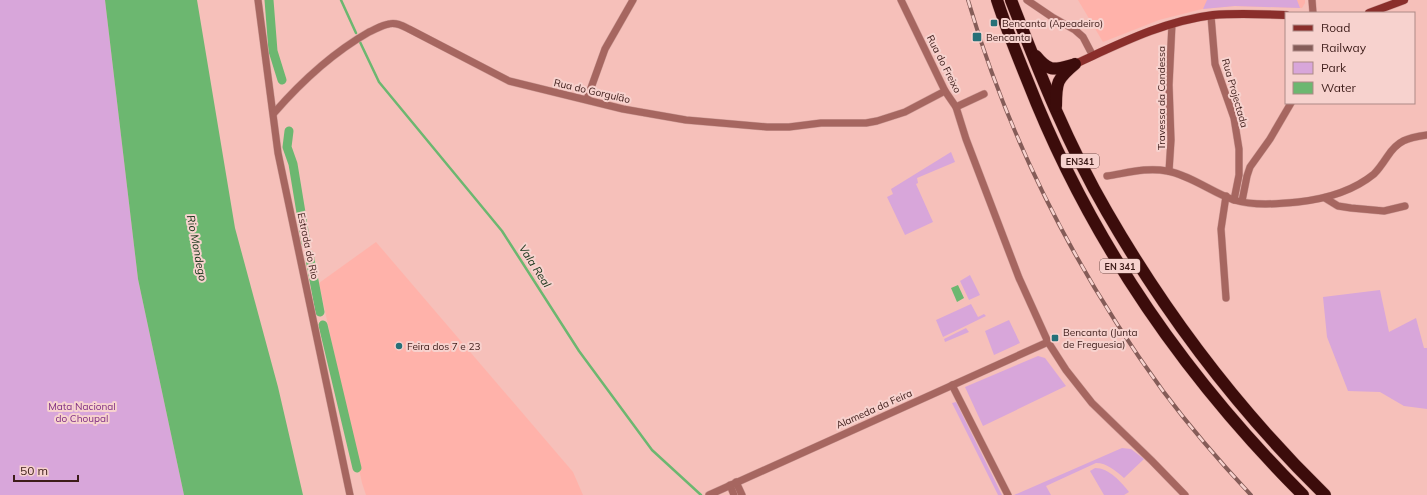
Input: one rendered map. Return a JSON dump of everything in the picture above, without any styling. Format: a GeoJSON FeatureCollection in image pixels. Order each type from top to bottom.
{"type":"FeatureCollection","features":[{"type":"Feature","properties":{"kind":"highway","name":"EN 341"},"geometry":{"type":"LineString","coordinates":[[997,0],[1012,43],[1063,164],[1085,206],[1121,268],[1160,328],[1198,378],[1273,465],[1303,495]]}},
{"type":"Feature","properties":{"kind":"highway"},"geometry":{"type":"LineString","coordinates":[[1011,0],[1056,111]]}},
{"type":"Feature","properties":{"kind":"highway"},"geometry":{"type":"LineString","coordinates":[[1030,49],[1044,66],[1050,68],[1061,68],[1075,64]]}},
{"type":"Feature","properties":{"kind":"highway"},"geometry":{"type":"LineString","coordinates":[[1056,111],[1056,91],[1058,82],[1063,74],[1075,64]]}},
{"type":"Feature","properties":{"kind":"highway","name":"EN341"},"geometry":{"type":"LineString","coordinates":[[1056,111],[1106,211]]}},
{"type":"Feature","properties":{"kind":"highway","name":"EN 341"},"geometry":{"type":"LineString","coordinates":[[1106,211],[1140,268],[1211,369],[1283,453],[1325,495]]}},
{"type":"Feature","properties":{"kind":"street","name":"Estrada do Rio"},"geometry":{"type":"LineString","coordinates":[[258,0],[274,113],[278,153],[350,495]]}},
{"type":"Feature","properties":{"kind":"street"},"geometry":{"type":"LineString","coordinates":[[587,99],[605,49],[632,0]]}},
{"type":"Feature","properties":{"kind":"street","name":"Rua do Freixo"},"geometry":{"type":"LineString","coordinates":[[901,0],[945,91],[956,107],[966,139],[1019,278],[1048,342],[1066,370],[1092,403],[1185,495]]}},
{"type":"Feature","properties":{"kind":"street"},"geometry":{"type":"LineString","coordinates":[[1027,0],[1075,30],[1083,37],[1093,56]]}},
{"type":"Feature","properties":{"kind":"street"},"geometry":{"type":"LineString","coordinates":[[1312,0],[1313,12]]}},
{"type":"Feature","properties":{"kind":"street"},"geometry":{"type":"LineString","coordinates":[[1372,12],[1404,0]]}},
{"type":"Feature","properties":{"kind":"street"},"geometry":{"type":"LineString","coordinates":[[1075,64],[1172,24],[1212,16],[1254,13],[1285,15]]}},
{"type":"Feature","properties":{"kind":"street","name":"Rua Projectada"},"geometry":{"type":"LineString","coordinates":[[1212,16],[1215,64],[1234,118],[1239,149],[1239,174],[1234,200]]}},
{"type":"Feature","properties":{"kind":"street","name":"Rua do Gorgulão"},"geometry":{"type":"LineString","coordinates":[[274,113],[317,71],[354,41],[390,23],[395,23],[409,29],[509,81],[623,109],[686,120],[767,127],[877,121],[906,112],[945,91]]}},
{"type":"Feature","properties":{"kind":"street","name":"Travessa da Condessa"},"geometry":{"type":"LineString","coordinates":[[1169,171],[1171,140],[1169,85],[1172,24]]}},
{"type":"Feature","properties":{"kind":"street"},"geometry":{"type":"LineString","coordinates":[[956,107],[984,94]]}},
{"type":"Feature","properties":{"kind":"street"},"geometry":{"type":"LineString","coordinates":[[1242,201],[1246,176],[1250,167],[1270,139],[1290,104]]}},
{"type":"Feature","properties":{"kind":"street"},"geometry":{"type":"LineString","coordinates":[[1107,176],[1151,169],[1169,171],[1234,200],[1256,204],[1280,204],[1333,197],[1357,185],[1374,174],[1397,144],[1411,138],[1427,135]]}},
{"type":"Feature","properties":{"kind":"street"},"geometry":{"type":"LineString","coordinates":[[1226,196],[1221,229],[1226,298]]}},
{"type":"Feature","properties":{"kind":"street"},"geometry":{"type":"LineString","coordinates":[[1325,198],[1338,206],[1351,208],[1384,211],[1405,206]]}},
{"type":"Feature","properties":{"kind":"street","name":"Alameda da Feira"},"geometry":{"type":"LineString","coordinates":[[709,495],[1048,342]]}},
{"type":"Feature","properties":{"kind":"street"},"geometry":{"type":"LineString","coordinates":[[952,385],[1008,495]]}},
{"type":"Feature","properties":{"kind":"street"},"geometry":{"type":"LineString","coordinates":[[733,484],[734,495]]}},
{"type":"Feature","properties":{"kind":"street"},"geometry":{"type":"LineString","coordinates":[[733,484],[742,495]]}},
{"type":"Feature","properties":{"kind":"shaded area"},"geometry":{"type":"Polygon","coordinates":[[[1078,0],[1305,0],[1305,3],[1302,8],[1234,6],[1202,9],[1159,20],[1103,42],[1078,0]]]}},
{"type":"Feature","properties":{"kind":"shaded area","name":"Feira dos 7 e 23"},"geometry":{"type":"Polygon","coordinates":[[[376,242],[573,472],[583,495],[366,495],[362,483],[319,283],[376,242]]]}},
{"type":"Feature","properties":{"kind":"green space","name":"Mata Nacional do Choupal"},"geometry":{"type":"Polygon","coordinates":[[[0,0],[105,0],[138,279],[184,495],[0,495],[0,0]]]}},
{"type":"Feature","properties":{"kind":"green space"},"geometry":{"type":"Polygon","coordinates":[[[1207,0],[1297,0],[1300,8],[1235,6],[1203,9],[1207,0]]]}},
{"type":"Feature","properties":{"kind":"green space"},"geometry":{"type":"Polygon","coordinates":[[[951,152],[955,162],[917,178],[918,183],[916,184],[933,222],[905,235],[887,197],[893,194],[891,189],[951,152]]]}},
{"type":"Feature","properties":{"kind":"green space"},"geometry":{"type":"Polygon","coordinates":[[[970,275],[980,295],[969,300],[960,281],[970,275]]]}},
{"type":"Feature","properties":{"kind":"green space"},"geometry":{"type":"Polygon","coordinates":[[[1380,290],[1389,332],[1416,318],[1424,348],[1427,348],[1427,409],[1404,406],[1380,392],[1348,391],[1327,337],[1323,297],[1380,290]]]}},
{"type":"Feature","properties":{"kind":"green space"},"geometry":{"type":"Polygon","coordinates":[[[971,304],[978,317],[984,314],[986,316],[943,337],[936,320],[971,304]]]}},
{"type":"Feature","properties":{"kind":"green space"},"geometry":{"type":"Polygon","coordinates":[[[1009,320],[1020,343],[994,355],[985,331],[1009,320]]]}},
{"type":"Feature","properties":{"kind":"green space"},"geometry":{"type":"Polygon","coordinates":[[[966,328],[969,332],[945,342],[944,339],[966,328]]]}},
{"type":"Feature","properties":{"kind":"green space"},"geometry":{"type":"Polygon","coordinates":[[[1038,356],[1045,358],[1066,386],[983,426],[965,387],[1038,356]]]}},
{"type":"Feature","properties":{"kind":"green space"},"geometry":{"type":"Polygon","coordinates":[[[956,402],[1002,495],[998,495],[952,403],[956,402]]]}},
{"type":"Feature","properties":{"kind":"green space"},"geometry":{"type":"Polygon","coordinates":[[[1122,448],[1131,449],[1144,459],[1124,478],[1108,466],[1096,463],[1046,486],[1051,495],[1014,495],[1122,448]]]}},
{"type":"Feature","properties":{"kind":"green space"},"geometry":{"type":"Polygon","coordinates":[[[1095,468],[1105,470],[1110,473],[1129,492],[1124,495],[1104,495],[1090,471],[1095,468]]]}},
{"type":"Feature","properties":{"kind":"water","name":"Rio Mondego"},"geometry":{"type":"Polygon","coordinates":[[[105,0],[197,0],[235,228],[278,387],[303,495],[184,495],[138,279],[105,0]]]}},
{"type":"Feature","properties":{"kind":"water"},"geometry":{"type":"Polygon","coordinates":[[[958,285],[964,298],[957,302],[951,288],[958,285]]]}},
{"type":"Feature","properties":{"kind":"waterway"},"geometry":{"type":"LineString","coordinates":[[269,0],[273,51],[282,80]]}},
{"type":"Feature","properties":{"kind":"waterway","name":"Vala Real"},"geometry":{"type":"LineString","coordinates":[[341,0],[356,33]]}},
{"type":"Feature","properties":{"kind":"waterway","name":"Vala Real"},"geometry":{"type":"LineString","coordinates":[[360,42],[379,82],[502,231],[579,351],[652,450],[701,495]]}},
{"type":"Feature","properties":{"kind":"waterway"},"geometry":{"type":"LineString","coordinates":[[289,131],[287,147],[293,164],[306,243]]}},
{"type":"Feature","properties":{"kind":"waterway"},"geometry":{"type":"LineString","coordinates":[[309,254],[320,312]]}},
{"type":"Feature","properties":{"kind":"waterway"},"geometry":{"type":"LineString","coordinates":[[323,325],[357,468]]}},
{"type":"Feature","properties":{"kind":"railway"},"geometry":{"type":"LineString","coordinates":[[968,0],[1004,104],[1025,154],[1074,252],[1102,300],[1163,391],[1184,418],[1251,495]]}},
{"type":"Feature","properties":{"kind":"place","name":"Bencanta (Apeadeiro)"},"geometry":{"type":"Point","coordinates":[994,23]}},
{"type":"Feature","properties":{"kind":"place","name":"Bencanta"},"geometry":{"type":"Point","coordinates":[977,37]}},
{"type":"Feature","properties":{"kind":"place","name":"Bencanta (Junta de Freguesia)"},"geometry":{"type":"Point","coordinates":[1055,338]}},
{"type":"Feature","properties":{"kind":"place","name":"Feira dos 7 e 23"},"geometry":{"type":"Point","coordinates":[399,346]}}]}
